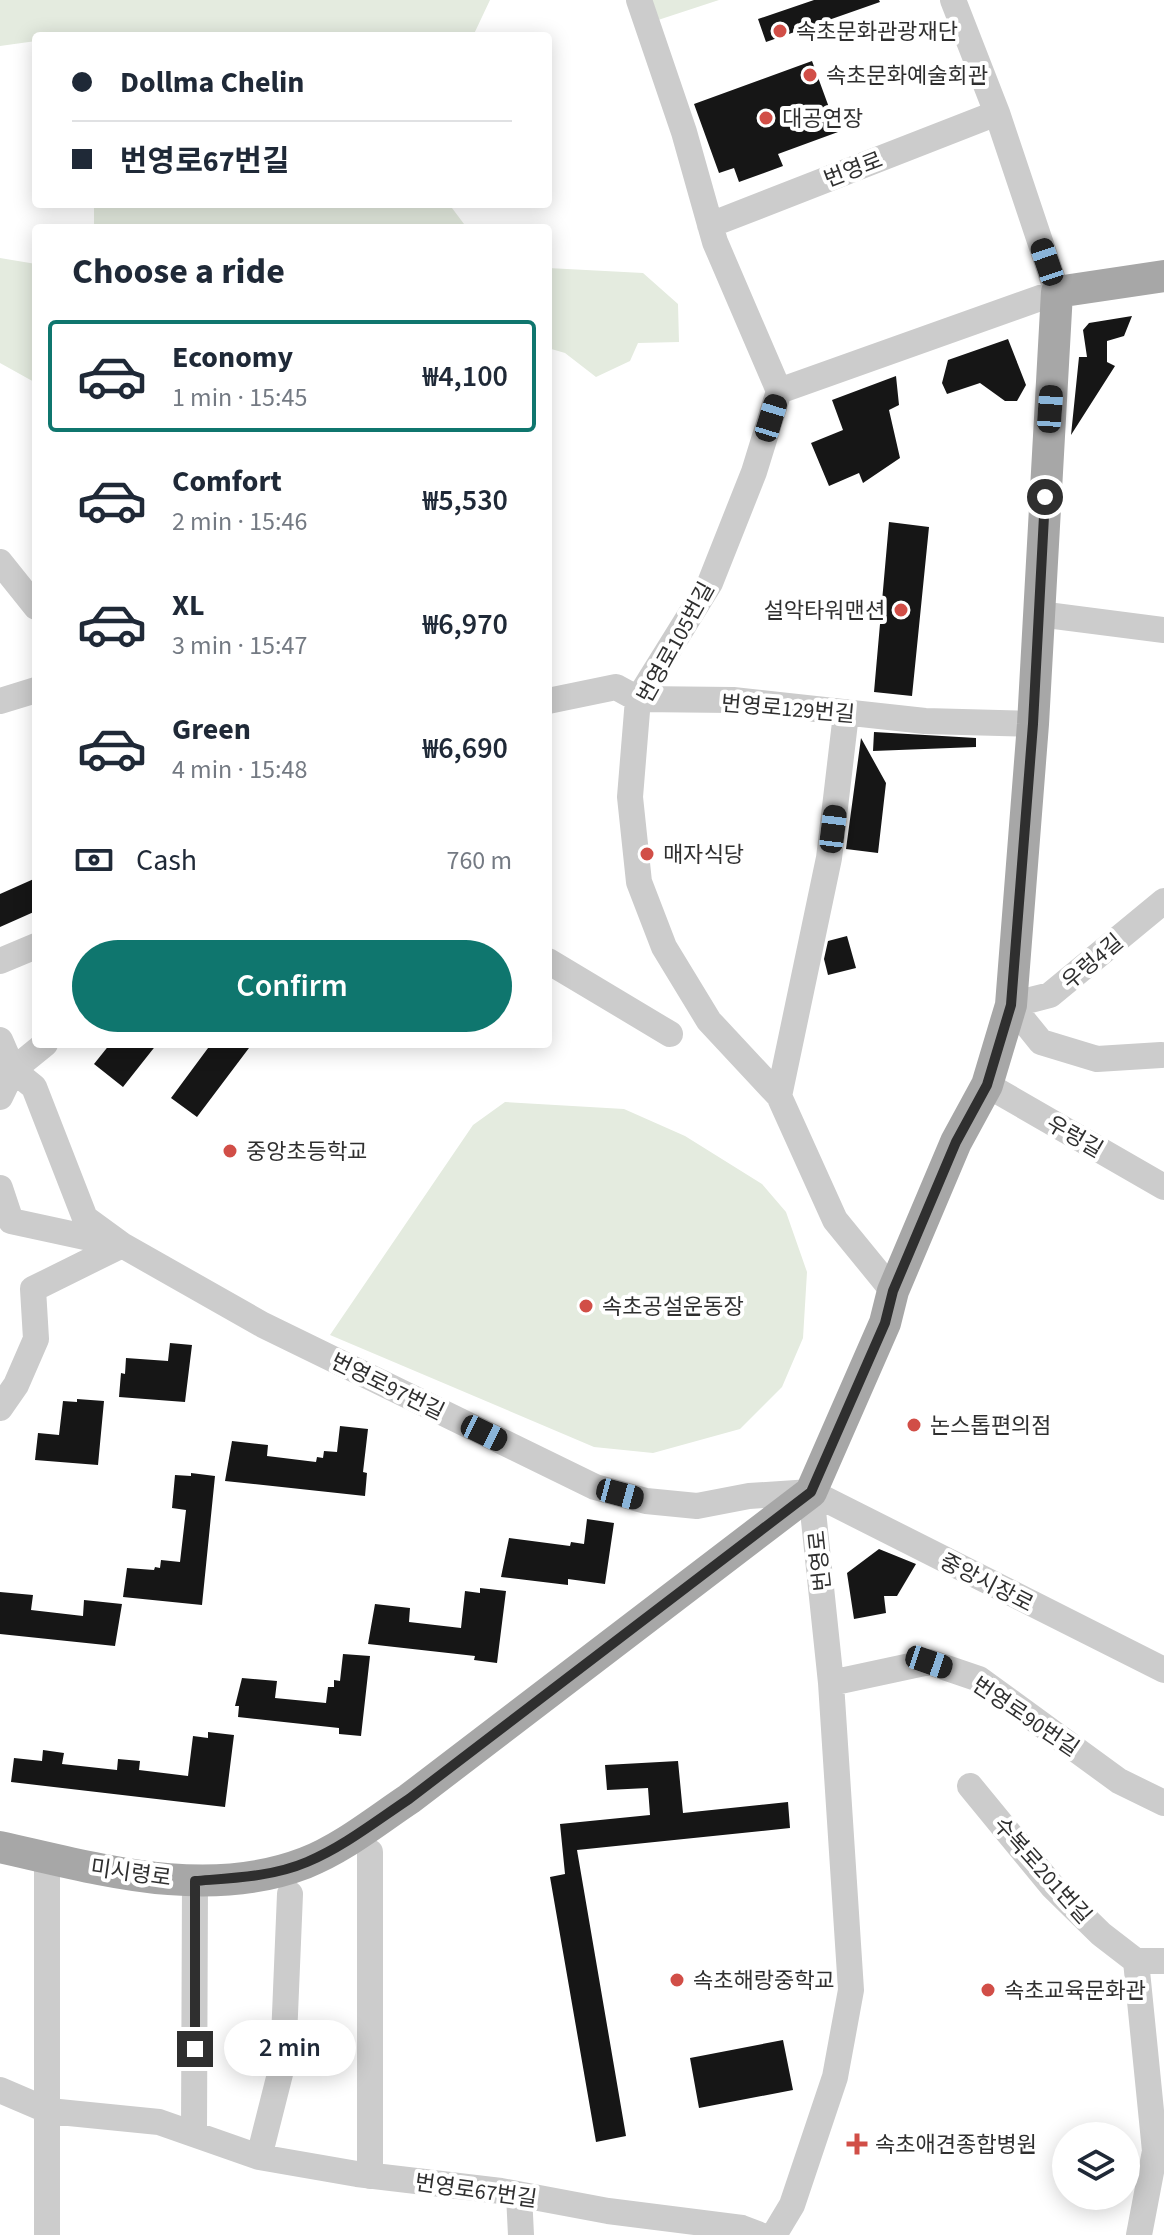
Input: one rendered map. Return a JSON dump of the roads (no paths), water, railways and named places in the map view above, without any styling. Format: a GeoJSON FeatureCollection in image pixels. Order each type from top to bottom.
{"type":"FeatureCollection","features":[{"type":"Feature","properties":{"kind":"main road"},"geometry":{"type":"LineString","coordinates":[[1057,292],[1164,276]]}},
{"type":"Feature","properties":{"kind":"main road","name":"번영로"},"geometry":{"type":"LineString","coordinates":[[811,1492],[885,1323],[893,1291],[956,1142],[987,1085],[1011,1005],[1033,724],[1057,292]]}},
{"type":"Feature","properties":{"kind":"main road","name":"미시령로"},"geometry":{"type":"LineString","coordinates":[[0,1847],[127,1875],[195,1881],[260,1875],[306,1862],[347,1841],[409,1799],[811,1492]]}},
{"type":"Feature","properties":{"kind":"street"},"geometry":{"type":"LineString","coordinates":[[639,0],[684,132],[710,225],[779,391],[1057,292]]}},
{"type":"Feature","properties":{"kind":"street","name":"번영로"},"geometry":{"type":"LineString","coordinates":[[953,0],[997,113],[1057,292]]}},
{"type":"Feature","properties":{"kind":"street","name":"번영로"},"geometry":{"type":"LineString","coordinates":[[710,225],[997,113]]}},
{"type":"Feature","properties":{"kind":"street","name":"번영로105번길"},"geometry":{"type":"LineString","coordinates":[[779,391],[754,472],[710,583],[638,699],[630,797],[639,882],[664,947],[709,1021],[779,1096],[835,1220],[893,1291]]}},
{"type":"Feature","properties":{"kind":"street"},"geometry":{"type":"LineString","coordinates":[[0,562],[32,602]]}},
{"type":"Feature","properties":{"kind":"street"},"geometry":{"type":"LineString","coordinates":[[1039,614],[1164,630]]}},
{"type":"Feature","properties":{"kind":"street","name":"번영로129번길"},"geometry":{"type":"LineString","coordinates":[[552,700],[616,687],[638,699],[775,703],[846,714],[925,721],[1033,724]]}},
{"type":"Feature","properties":{"kind":"street"},"geometry":{"type":"LineString","coordinates":[[0,701],[32,691]]}},
{"type":"Feature","properties":{"kind":"street"},"geometry":{"type":"LineString","coordinates":[[779,1096],[829,858],[846,714]]}},
{"type":"Feature","properties":{"kind":"street","name":"우렁4길"},"geometry":{"type":"LineString","coordinates":[[1011,1005],[1050,995],[1164,901]]}},
{"type":"Feature","properties":{"kind":"street"},"geometry":{"type":"LineString","coordinates":[[0,961],[32,948]]}},
{"type":"Feature","properties":{"kind":"street"},"geometry":{"type":"LineString","coordinates":[[552,963],[670,1034]]}},
{"type":"Feature","properties":{"kind":"street"},"geometry":{"type":"LineString","coordinates":[[1011,1005],[1041,1042],[1097,1059],[1161,1055]]}},
{"type":"Feature","properties":{"kind":"street"},"geometry":{"type":"LineString","coordinates":[[0,1040],[13,1070],[34,1087],[85,1218],[122,1245],[33,1289],[36,1339],[16,1385],[0,1408]]}},
{"type":"Feature","properties":{"kind":"street"},"geometry":{"type":"LineString","coordinates":[[0,1097],[13,1070],[40,1048]]}},
{"type":"Feature","properties":{"kind":"street","name":"우렁길"},"geometry":{"type":"LineString","coordinates":[[987,1085],[1164,1187]]}},
{"type":"Feature","properties":{"kind":"street","name":"번영로97번길"},"geometry":{"type":"LineString","coordinates":[[0,1188],[11,1221],[122,1245],[263,1325],[595,1487],[646,1501],[697,1506],[749,1496],[811,1492]]}},
{"type":"Feature","properties":{"kind":"street","name":"번영로"},"geometry":{"type":"LineString","coordinates":[[774,2235],[792,2205],[835,2077],[851,1990],[831,1683],[811,1492]]}},
{"type":"Feature","properties":{"kind":"street","name":"중앙시장로"},"geometry":{"type":"LineString","coordinates":[[811,1492],[1164,1670]]}},
{"type":"Feature","properties":{"kind":"street","name":"번영로90번길"},"geometry":{"type":"LineString","coordinates":[[831,1683],[929,1662],[979,1679],[1119,1781],[1164,1803]]}},
{"type":"Feature","properties":{"kind":"street","name":"수복로201번길"},"geometry":{"type":"LineString","coordinates":[[970,1786],[1053,1887],[1101,1934],[1136,1961]]}},
{"type":"Feature","properties":{"kind":"street"},"geometry":{"type":"LineString","coordinates":[[370,1852],[370,2176]]}},
{"type":"Feature","properties":{"kind":"street"},"geometry":{"type":"LineString","coordinates":[[47,1858],[47,2235]]}},
{"type":"Feature","properties":{"kind":"street"},"geometry":{"type":"LineString","coordinates":[[194,2133],[195,1881]]}},
{"type":"Feature","properties":{"kind":"street"},"geometry":{"type":"LineString","coordinates":[[259,2157],[283,2062],[290,1894]]}},
{"type":"Feature","properties":{"kind":"street"},"geometry":{"type":"LineString","coordinates":[[1139,2235],[1155,2151],[1136,1961],[1164,1961]]}},
{"type":"Feature","properties":{"kind":"street","name":"번영로67번길"},"geometry":{"type":"LineString","coordinates":[[0,2090],[49,2111],[159,2122],[259,2157],[608,2211],[742,2228],[760,2235]]}},
{"type":"Feature","properties":{"kind":"street"},"geometry":{"type":"LineString","coordinates":[[519,2195],[521,2235]]}},
{"type":"Feature","properties":{"kind":"place","name":"속초문화관광재단"},"geometry":{"type":"Point","coordinates":[780,31]}},
{"type":"Feature","properties":{"kind":"place","name":"속초문화예술회관"},"geometry":{"type":"Point","coordinates":[810,75]}},
{"type":"Feature","properties":{"kind":"place","name":"대공연장"},"geometry":{"type":"Point","coordinates":[766,118]}},
{"type":"Feature","properties":{"kind":"place","name":"설악타워맨션"},"geometry":{"type":"Point","coordinates":[901,610]}},
{"type":"Feature","properties":{"kind":"place","name":"매자식당"},"geometry":{"type":"Point","coordinates":[647,854]}},
{"type":"Feature","properties":{"kind":"place","name":"중앙초등학교"},"geometry":{"type":"Point","coordinates":[230,1151]}},
{"type":"Feature","properties":{"kind":"place","name":"속초공설운동장"},"geometry":{"type":"Point","coordinates":[586,1306]}},
{"type":"Feature","properties":{"kind":"place","name":"논스톱편의점"},"geometry":{"type":"Point","coordinates":[914,1425]}},
{"type":"Feature","properties":{"kind":"place","name":"속초해랑중학교"},"geometry":{"type":"Point","coordinates":[677,1980]}},
{"type":"Feature","properties":{"kind":"place","name":"속초교육문화관"},"geometry":{"type":"Point","coordinates":[988,1990]}},
{"type":"Feature","properties":{"kind":"place","name":"속초애견종합병원"},"geometry":{"type":"Point","coordinates":[857,2144]}}]}
